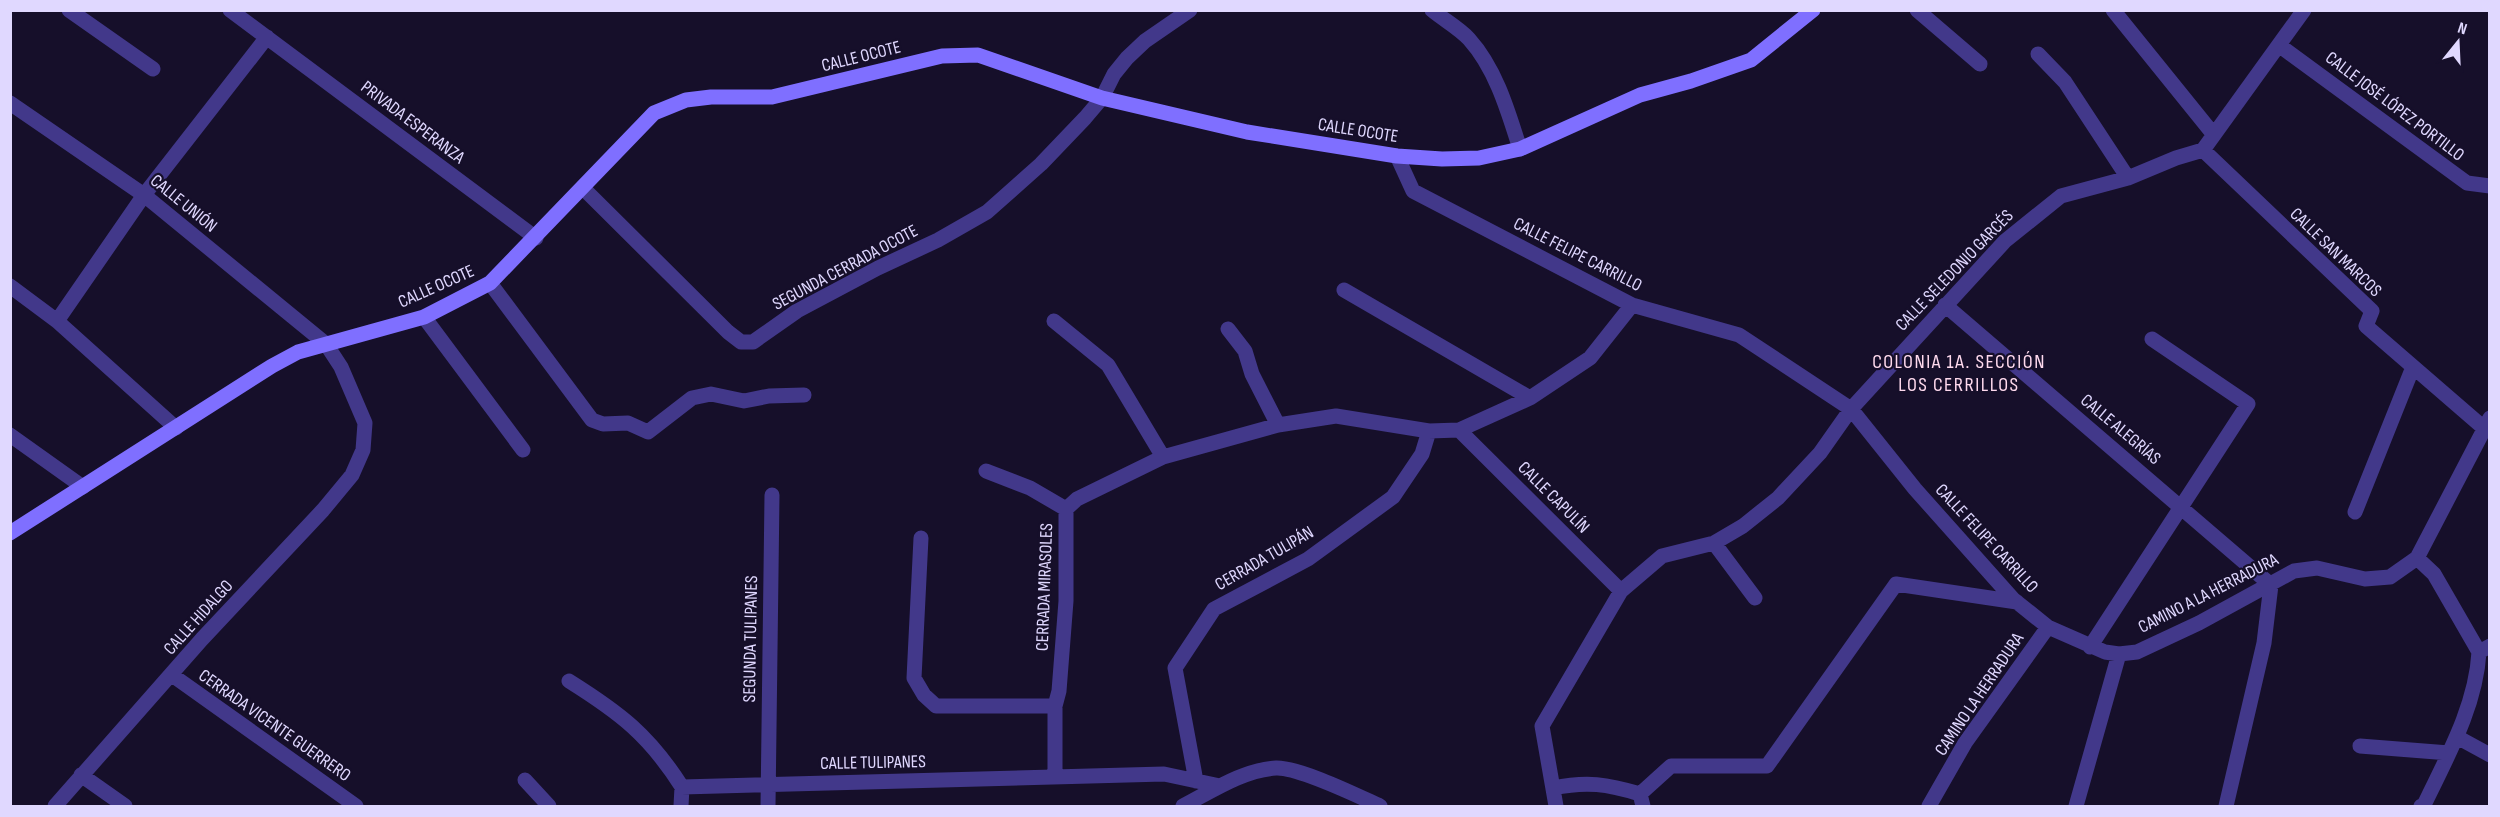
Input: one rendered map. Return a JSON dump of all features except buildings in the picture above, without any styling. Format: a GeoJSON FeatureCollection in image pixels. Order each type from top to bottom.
{"type":"FeatureCollection","features":[{"type":"Feature","properties":{"kind":"street"},"geometry":{"type":"LineString","coordinates":[[69,10],[153,69]]}},
{"type":"Feature","properties":{"kind":"street","name":"PRIVADA ESPERANZA"},"geometry":{"type":"LineString","coordinates":[[230,10],[536,237]]}},
{"type":"Feature","properties":{"kind":"street"},"geometry":{"type":"LineString","coordinates":[[1102,98],[1114,74],[1127,58],[1145,41],[1190,10]]}},
{"type":"Feature","properties":{"kind":"street"},"geometry":{"type":"LineString","coordinates":[[1432,10],[1468,38],[1484,59],[1504,98],[1520,149]]}},
{"type":"Feature","properties":{"kind":"street","name":"CALLE OCOTE"},"geometry":{"type":"LineString","coordinates":[[10,533],[272,366],[298,352],[424,317],[490,284],[654,113],[686,100],[711,97],[772,97],[942,56],[978,55],[1102,98],[1247,132],[1397,156],[1442,159],[1479,158],[1520,149],[1640,95],[1692,81],[1751,60],[1813,10]]}},
{"type":"Feature","properties":{"kind":"street"},"geometry":{"type":"LineString","coordinates":[[1917,10],[1980,64]]}},
{"type":"Feature","properties":{"kind":"street"},"geometry":{"type":"LineString","coordinates":[[2113,10],[2214,135]]}},
{"type":"Feature","properties":{"kind":"street"},"geometry":{"type":"LineString","coordinates":[[2203,150],[2304,10]]}},
{"type":"Feature","properties":{"kind":"street"},"geometry":{"type":"LineString","coordinates":[[57,321],[144,195],[267,37]]}},
{"type":"Feature","properties":{"kind":"street","name":"CALLE JOSÉ LÓPEZ PORTILLO"},"geometry":{"type":"LineString","coordinates":[[2280,46],[2467,183],[2490,186]]}},
{"type":"Feature","properties":{"kind":"street"},"geometry":{"type":"LineString","coordinates":[[2038,54],[2065,82],[2128,178]]}},
{"type":"Feature","properties":{"kind":"street","name":"SEGUNDA CERRADA OCOTE"},"geometry":{"type":"LineString","coordinates":[[583,188],[728,332],[741,342],[753,342],[797,311],[878,268],[938,240],[987,212],[1041,164],[1102,98]]}},
{"type":"Feature","properties":{"kind":"street","name":"CALLE UNIÓN"},"geometry":{"type":"LineString","coordinates":[[10,103],[144,195],[326,344],[341,367],[365,423],[363,450]]}},
{"type":"Feature","properties":{"kind":"street","name":"CALLE SELEDONIO GARCÉS"},"geometry":{"type":"LineString","coordinates":[[1557,807],[1542,726],[1621,591],[1662,556],[1714,543],[1743,526],[1778,498],[1820,453],[1851,409],[1945,304],[2006,241],[2061,196],[2128,178],[2176,158],[2203,150]]}},
{"type":"Feature","properties":{"kind":"street","name":"CALLE SAN MARCOS"},"geometry":{"type":"LineString","coordinates":[[2203,150],[2372,311],[2366,326],[2413,367],[2487,423]]}},
{"type":"Feature","properties":{"kind":"street","name":"CALLE FELIPE CARRILLO"},"geometry":{"type":"LineString","coordinates":[[1397,156],[1413,191],[1632,305],[1739,335],[1851,409],[1915,489],[2017,602],[2048,627]]}},
{"type":"Feature","properties":{"kind":"street"},"geometry":{"type":"LineString","coordinates":[[490,284],[592,420],[603,424],[628,423],[648,432],[692,398],[711,394],[744,401],[769,396],[804,394]]}},
{"type":"Feature","properties":{"kind":"street"},"geometry":{"type":"LineString","coordinates":[[10,286],[57,321],[176,428]]}},
{"type":"Feature","properties":{"kind":"street"},"geometry":{"type":"LineString","coordinates":[[1344,290],[1530,398]]}},
{"type":"Feature","properties":{"kind":"street","name":"CALLE ALEGRÍAS"},"geometry":{"type":"LineString","coordinates":[[1945,304],[2271,585]]}},
{"type":"Feature","properties":{"kind":"street"},"geometry":{"type":"LineString","coordinates":[[1459,430],[1530,398],[1590,358],[1632,305]]}},
{"type":"Feature","properties":{"kind":"street"},"geometry":{"type":"LineString","coordinates":[[424,317],[523,450]]}},
{"type":"Feature","properties":{"kind":"street"},"geometry":{"type":"LineString","coordinates":[[1053,321],[1108,365],[1162,457]]}},
{"type":"Feature","properties":{"kind":"street"},"geometry":{"type":"LineString","coordinates":[[1228,329],[1245,351],[1252,374],[1278,425]]}},
{"type":"Feature","properties":{"kind":"street"},"geometry":{"type":"LineString","coordinates":[[2090,646],[2248,404],[2152,339]]}},
{"type":"Feature","properties":{"kind":"street"},"geometry":{"type":"LineString","coordinates":[[2355,512],[2413,367]]}},
{"type":"Feature","properties":{"kind":"street","name":"CERRADA MIRASOLES"},"geometry":{"type":"LineString","coordinates":[[1054,776],[1055,706],[1059,691],[1066,602],[1066,509],[1077,499],[1162,457],[1278,425],[1336,416],[1429,431],[1459,430]]}},
{"type":"Feature","properties":{"kind":"street","name":"CAMINO A LA HERRADURA"},"geometry":{"type":"LineString","coordinates":[[2112,653],[2137,652],[2199,623],[2294,571],[2317,568],[2365,579],[2390,577],[2417,558],[2487,423]]}},
{"type":"Feature","properties":{"kind":"street","name":"CALLE CAPULÍN"},"geometry":{"type":"LineString","coordinates":[[1459,430],[1621,591]]}},
{"type":"Feature","properties":{"kind":"street","name":"CERRADA TULIPÁN"},"geometry":{"type":"LineString","coordinates":[[1196,781],[1175,668],[1214,609],[1308,559],[1393,497],[1422,454],[1429,431]]}},
{"type":"Feature","properties":{"kind":"street"},"geometry":{"type":"LineString","coordinates":[[10,435],[83,487]]}},
{"type":"Feature","properties":{"kind":"street","name":"CALLE HIDALGO"},"geometry":{"type":"LineString","coordinates":[[55,807],[81,775],[323,510],[352,475],[363,450]]}},
{"type":"Feature","properties":{"kind":"street"},"geometry":{"type":"LineString","coordinates":[[986,471],[1030,488],[1066,509]]}},
{"type":"Feature","properties":{"kind":"street","name":"SEGUNDA TULIPANES"},"geometry":{"type":"LineString","coordinates":[[768,807],[772,495]]}},
{"type":"Feature","properties":{"kind":"street"},"geometry":{"type":"LineString","coordinates":[[921,538],[914,678],[924,695],[936,706],[1055,706]]}},
{"type":"Feature","properties":{"kind":"street"},"geometry":{"type":"LineString","coordinates":[[1714,543],[1755,598]]}},
{"type":"Feature","properties":{"kind":"street"},"geometry":{"type":"LineString","coordinates":[[2417,558],[2434,574],[2484,649],[2484,676],[2424,806]]}},
{"type":"Feature","properties":{"kind":"street"},"geometry":{"type":"LineString","coordinates":[[1553,788],[1572,784],[1608,784],[1642,800],[1671,766],[1767,765],[1896,584],[2017,602]]}},
{"type":"Feature","properties":{"kind":"street"},"geometry":{"type":"LineString","coordinates":[[2226,807],[2264,643],[2271,585]]}},
{"type":"Feature","properties":{"kind":"street","name":"CAMINO LA HERRADURA"},"geometry":{"type":"LineString","coordinates":[[1929,807],[1965,743],[2048,627],[2112,653]]}},
{"type":"Feature","properties":{"kind":"street"},"geometry":{"type":"LineString","coordinates":[[2076,807],[2112,653]]}},
{"type":"Feature","properties":{"kind":"street","name":"CERRADA VICENTE GUERRERO"},"geometry":{"type":"LineString","coordinates":[[172,675],[356,807]]}},
{"type":"Feature","properties":{"kind":"street"},"geometry":{"type":"LineString","coordinates":[[569,681],[622,715],[640,732],[669,767],[682,787],[681,807]]}},
{"type":"Feature","properties":{"kind":"street"},"geometry":{"type":"LineString","coordinates":[[2457,737],[2490,755]]}},
{"type":"Feature","properties":{"kind":"street"},"geometry":{"type":"LineString","coordinates":[[2360,746],[2449,753]]}},
{"type":"Feature","properties":{"kind":"street"},"geometry":{"type":"LineString","coordinates":[[1183,807],[1220,786],[1253,772],[1279,768],[1309,776],[1370,805]]}},
{"type":"Feature","properties":{"kind":"street","name":"CALLE TULIPANES"},"geometry":{"type":"LineString","coordinates":[[682,787],[1164,774],[1220,786]]}},
{"type":"Feature","properties":{"kind":"street"},"geometry":{"type":"LineString","coordinates":[[81,775],[125,807]]}},
{"type":"Feature","properties":{"kind":"street"},"geometry":{"type":"LineString","coordinates":[[525,780],[549,807]]}},
{"type":"Feature","properties":{"kind":"district","name":"COLONIA 1A. SECCIÓN LOS CERRILLOS"},"geometry":{"type":"Point","coordinates":[1959,372]}}]}
